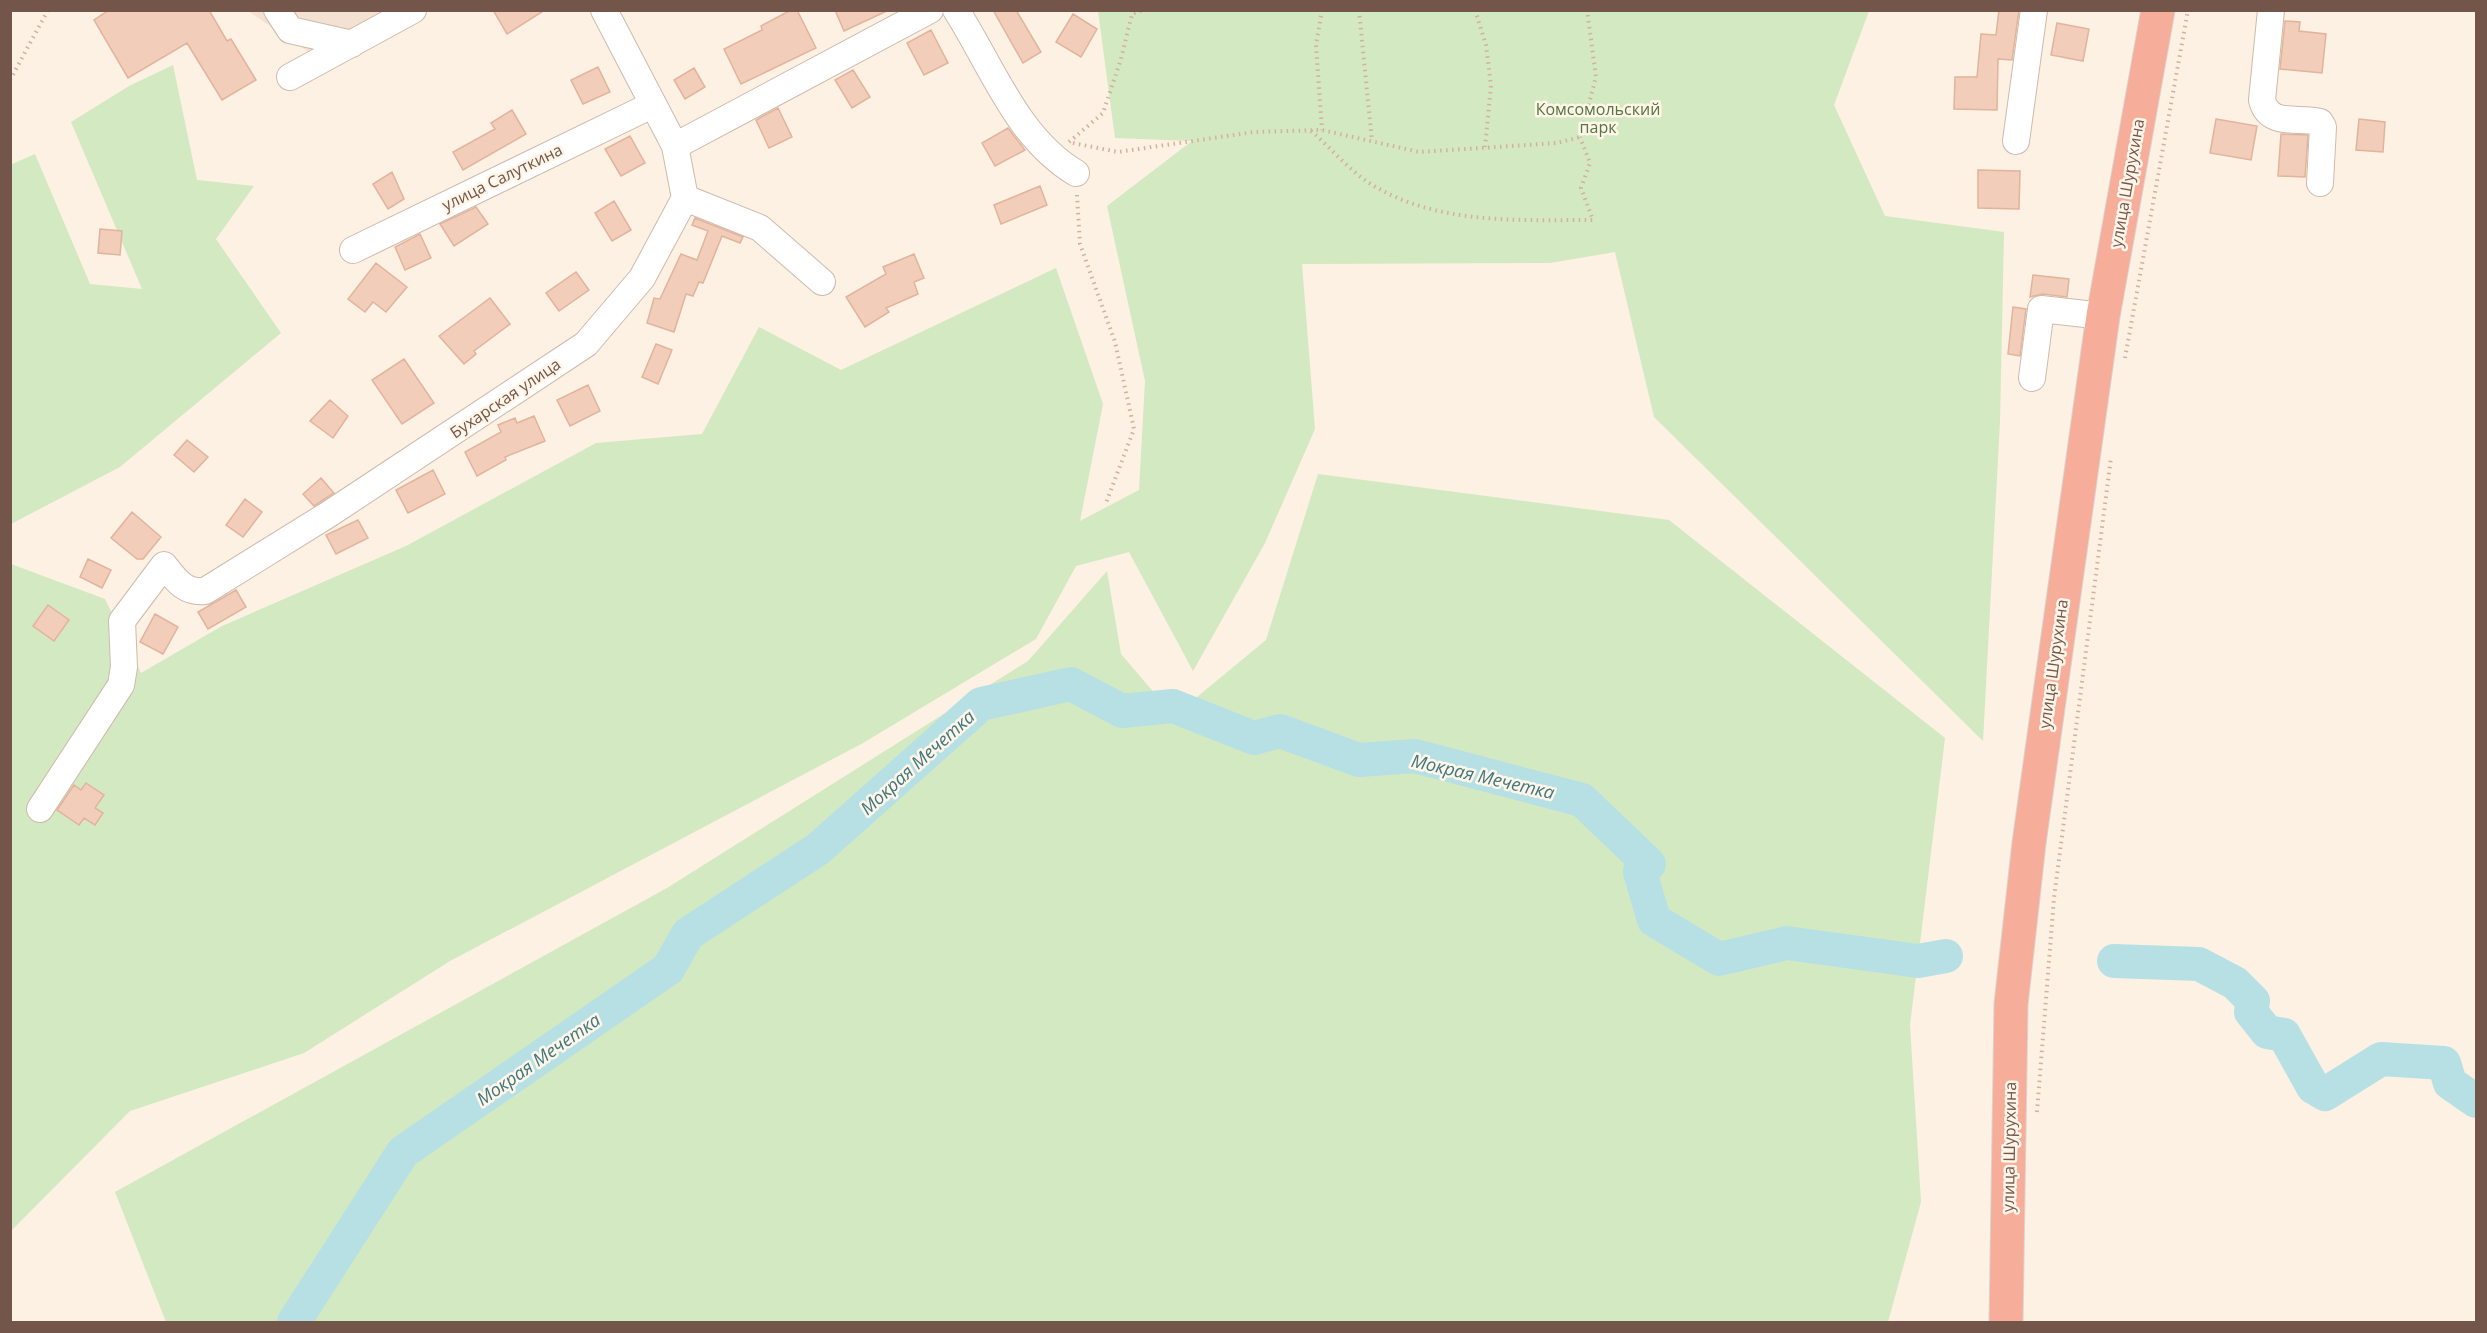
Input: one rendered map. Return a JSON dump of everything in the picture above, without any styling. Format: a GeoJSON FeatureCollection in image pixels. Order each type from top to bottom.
{"type":"FeatureCollection","features":[{"type":"Feature","properties":{"kind":"highway","name":"улица Шурухина"},"geometry":{"type":"LineString","coordinates":[[2006,1323],[2011,1004],[2050,685],[2103,316],[2158,10]]}},
{"type":"Feature","properties":{"kind":"street"},"geometry":{"type":"LineString","coordinates":[[277,10],[290,30],[368,29]]}},
{"type":"Feature","properties":{"kind":"street"},"geometry":{"type":"LineString","coordinates":[[290,77],[368,29],[413,10]]}},
{"type":"Feature","properties":{"kind":"street"},"geometry":{"type":"LineString","coordinates":[[604,10],[675,146],[685,198],[760,228],[822,282]]}},
{"type":"Feature","properties":{"kind":"street"},"geometry":{"type":"LineString","coordinates":[[675,146],[930,10]]}},
{"type":"Feature","properties":{"kind":"street"},"geometry":{"type":"LineString","coordinates":[[956,10],[1016,113],[1059,163],[1076,173]]}},
{"type":"Feature","properties":{"kind":"street"},"geometry":{"type":"LineString","coordinates":[[2016,141],[2034,10]]}},
{"type":"Feature","properties":{"kind":"street"},"geometry":{"type":"LineString","coordinates":[[2271,10],[2262,100],[2264,108],[2276,118],[2320,122],[2323,127],[2320,183]]}},
{"type":"Feature","properties":{"kind":"street","name":"улица Салуткина"},"geometry":{"type":"LineString","coordinates":[[352,250],[652,105]]}},
{"type":"Feature","properties":{"kind":"street","name":"Бухарская улица"},"geometry":{"type":"LineString","coordinates":[[40,809],[121,684],[124,667],[122,621],[164,565],[183,588],[195,592],[205,591],[329,514],[586,344],[642,278],[685,198]]}},
{"type":"Feature","properties":{"kind":"street"},"geometry":{"type":"LineString","coordinates":[[2032,378],[2041,309],[2103,316]]}},
{"type":"Feature","properties":{"kind":"path"},"geometry":{"type":"LineString","coordinates":[[10,80],[48,10]]}},
{"type":"Feature","properties":{"kind":"path"},"geometry":{"type":"LineString","coordinates":[[1069,142],[1103,113],[1121,59],[1132,14],[1144,10]]}},
{"type":"Feature","properties":{"kind":"path"},"geometry":{"type":"LineString","coordinates":[[1322,10],[1316,45],[1322,130]]}},
{"type":"Feature","properties":{"kind":"path"},"geometry":{"type":"LineString","coordinates":[[1359,10],[1372,141]]}},
{"type":"Feature","properties":{"kind":"path"},"geometry":{"type":"LineString","coordinates":[[1475,10],[1486,45],[1491,86],[1485,147]]}},
{"type":"Feature","properties":{"kind":"path"},"geometry":{"type":"LineString","coordinates":[[1310,130],[1368,182],[1417,207],[1489,220],[1593,220],[1581,188],[1590,163],[1580,137],[1596,77],[1587,10]]}},
{"type":"Feature","properties":{"kind":"path"},"geometry":{"type":"LineString","coordinates":[[2124,363],[2188,10]]}},
{"type":"Feature","properties":{"kind":"path"},"geometry":{"type":"LineString","coordinates":[[1036,138],[1118,152],[1254,132],[1322,130],[1419,152],[1557,143],[1580,137]]}},
{"type":"Feature","properties":{"kind":"path"},"geometry":{"type":"LineString","coordinates":[[1076,173],[1080,244],[1115,342],[1134,429],[1106,502]]}},
{"type":"Feature","properties":{"kind":"path"},"geometry":{"type":"LineString","coordinates":[[2037,1118],[2054,898],[2113,447]]}},
{"type":"Feature","properties":{"kind":"shaded area"},"geometry":{"type":"Polygon","coordinates":[[[248,11],[386,11],[310,53],[248,11]]]}},
{"type":"Feature","properties":{"kind":"green space","name":"Комсомольский парк"},"geometry":{"type":"Polygon","coordinates":[[[1098,11],[1869,11],[1834,105],[1885,216],[2004,232],[2000,421],[1983,741],[1654,417],[1615,252],[1550,263],[1302,264],[1315,429],[1265,543],[1193,671],[1129,552],[1076,566],[1036,639],[863,743],[450,961],[304,1053],[130,1111],[11,1231],[11,564],[105,599],[141,673],[222,626],[406,546],[596,443],[702,434],[759,327],[841,370],[1056,268],[1103,404],[1080,521],[1139,490],[1145,381],[1107,206],[1192,141],[1115,138],[1098,11]]]}},
{"type":"Feature","properties":{"kind":"green space"},"geometry":{"type":"Polygon","coordinates":[[[173,65],[197,180],[254,186],[216,239],[281,333],[120,467],[11,524],[10,165],[35,154],[90,284],[142,289],[71,122],[129,86],[173,65]]]}},
{"type":"Feature","properties":{"kind":"green space"},"geometry":{"type":"Polygon","coordinates":[[[1318,474],[1669,520],[1945,738],[1910,1025],[1921,1202],[1888,1322],[166,1322],[115,1192],[667,888],[1028,661],[1107,571],[1121,654],[1174,716],[1266,640],[1318,474]]]}},
{"type":"Feature","properties":{"kind":"building"},"geometry":{"type":"Polygon","coordinates":[[[109,10],[209,10],[227,41],[231,39],[256,80],[222,100],[187,43],[128,78],[94,20],[109,10]]]}},
{"type":"Feature","properties":{"kind":"building"},"geometry":{"type":"Polygon","coordinates":[[[493,10],[545,10],[507,34],[493,10]]]}},
{"type":"Feature","properties":{"kind":"building"},"geometry":{"type":"Polygon","coordinates":[[[791,10],[797,10],[816,48],[741,84],[724,49],[762,30],[761,26],[791,10]]]}},
{"type":"Feature","properties":{"kind":"building"},"geometry":{"type":"Polygon","coordinates":[[[835,10],[889,10],[844,31],[835,10]]]}},
{"type":"Feature","properties":{"kind":"building"},"geometry":{"type":"Polygon","coordinates":[[[993,10],[1016,10],[1041,52],[1023,63],[993,10]]]}},
{"type":"Feature","properties":{"kind":"building"},"geometry":{"type":"Polygon","coordinates":[[[1999,10],[2019,10],[2012,60],[1998,59],[1997,110],[1954,109],[1955,77],[1977,77],[1981,34],[1996,35],[1999,10]]]}},
{"type":"Feature","properties":{"kind":"building"},"geometry":{"type":"Polygon","coordinates":[[[1073,14],[1097,29],[1081,57],[1056,42],[1073,14]]]}},
{"type":"Feature","properties":{"kind":"building"},"geometry":{"type":"Polygon","coordinates":[[[2285,21],[2300,22],[2299,31],[2326,34],[2322,73],[2280,69],[2285,21]]]}},
{"type":"Feature","properties":{"kind":"building"},"geometry":{"type":"Polygon","coordinates":[[[2057,23],[2089,29],[2083,61],[2051,55],[2057,23]]]}},
{"type":"Feature","properties":{"kind":"building"},"geometry":{"type":"Polygon","coordinates":[[[931,30],[948,63],[924,75],[907,43],[931,30]]]}},
{"type":"Feature","properties":{"kind":"building"},"geometry":{"type":"Polygon","coordinates":[[[598,67],[610,92],[583,104],[571,80],[598,67]]]}},
{"type":"Feature","properties":{"kind":"building"},"geometry":{"type":"Polygon","coordinates":[[[694,68],[705,87],[685,99],[674,80],[694,68]]]}},
{"type":"Feature","properties":{"kind":"building"},"geometry":{"type":"Polygon","coordinates":[[[853,70],[870,97],[852,108],[835,80],[853,70]]]}},
{"type":"Feature","properties":{"kind":"building"},"geometry":{"type":"Polygon","coordinates":[[[778,108],[792,137],[769,148],[756,120],[778,108]]]}},
{"type":"Feature","properties":{"kind":"building"},"geometry":{"type":"Polygon","coordinates":[[[512,110],[526,134],[463,170],[453,152],[495,129],[491,123],[512,110]]]}},
{"type":"Feature","properties":{"kind":"building"},"geometry":{"type":"Polygon","coordinates":[[[2216,119],[2257,126],[2251,160],[2210,153],[2216,119]]]}},
{"type":"Feature","properties":{"kind":"building"},"geometry":{"type":"Polygon","coordinates":[[[2359,119],[2385,122],[2383,152],[2356,150],[2359,119]]]}},
{"type":"Feature","properties":{"kind":"building"},"geometry":{"type":"Polygon","coordinates":[[[1008,128],[1025,150],[995,166],[982,143],[1008,128]]]}},
{"type":"Feature","properties":{"kind":"building"},"geometry":{"type":"Polygon","coordinates":[[[2281,134],[2308,135],[2305,177],[2278,176],[2281,134]]]}},
{"type":"Feature","properties":{"kind":"building"},"geometry":{"type":"Polygon","coordinates":[[[630,136],[645,163],[621,176],[605,149],[630,136]]]}},
{"type":"Feature","properties":{"kind":"building"},"geometry":{"type":"Polygon","coordinates":[[[1978,170],[2020,171],[2019,209],[1978,208],[1978,170]]]}},
{"type":"Feature","properties":{"kind":"building"},"geometry":{"type":"Polygon","coordinates":[[[392,172],[404,199],[388,209],[373,184],[392,172]]]}},
{"type":"Feature","properties":{"kind":"building"},"geometry":{"type":"Polygon","coordinates":[[[1040,186],[1047,205],[1001,224],[994,205],[1040,186]]]}},
{"type":"Feature","properties":{"kind":"building"},"geometry":{"type":"Polygon","coordinates":[[[614,201],[631,230],[612,241],[595,213],[614,201]]]}},
{"type":"Feature","properties":{"kind":"building"},"geometry":{"type":"Polygon","coordinates":[[[476,207],[488,224],[454,246],[440,224],[476,207]]]}},
{"type":"Feature","properties":{"kind":"building"},"geometry":{"type":"Polygon","coordinates":[[[695,218],[743,237],[740,243],[722,236],[703,283],[699,282],[693,296],[686,294],[674,332],[647,323],[654,298],[660,299],[681,254],[697,260],[708,231],[692,225],[695,218]]]}},
{"type":"Feature","properties":{"kind":"building"},"geometry":{"type":"Polygon","coordinates":[[[100,229],[122,231],[120,255],[98,253],[100,229]]]}},
{"type":"Feature","properties":{"kind":"building"},"geometry":{"type":"Polygon","coordinates":[[[420,234],[431,258],[405,270],[395,247],[420,234]]]}},
{"type":"Feature","properties":{"kind":"building"},"geometry":{"type":"Polygon","coordinates":[[[914,254],[924,278],[914,282],[918,294],[886,308],[889,312],[865,327],[846,297],[886,274],[883,267],[914,254]]]}},
{"type":"Feature","properties":{"kind":"building"},"geometry":{"type":"Polygon","coordinates":[[[376,263],[407,287],[386,312],[373,302],[365,312],[348,299],[376,263]]]}},
{"type":"Feature","properties":{"kind":"building"},"geometry":{"type":"Polygon","coordinates":[[[576,272],[589,290],[559,311],[546,293],[576,272]]]}},
{"type":"Feature","properties":{"kind":"building"},"geometry":{"type":"Polygon","coordinates":[[[2033,275],[2069,279],[2067,297],[2043,294],[2030,297],[2033,275]]]}},
{"type":"Feature","properties":{"kind":"building"},"geometry":{"type":"Polygon","coordinates":[[[490,298],[510,324],[474,351],[476,354],[464,364],[439,336],[490,298]]]}},
{"type":"Feature","properties":{"kind":"building"},"geometry":{"type":"Polygon","coordinates":[[[2013,307],[2026,309],[2020,356],[2008,354],[2013,307]]]}},
{"type":"Feature","properties":{"kind":"building"},"geometry":{"type":"Polygon","coordinates":[[[656,344],[672,350],[658,384],[642,377],[656,344]]]}},
{"type":"Feature","properties":{"kind":"building"},"geometry":{"type":"Polygon","coordinates":[[[404,359],[434,403],[402,424],[372,380],[404,359]]]}},
{"type":"Feature","properties":{"kind":"building"},"geometry":{"type":"Polygon","coordinates":[[[588,385],[600,411],[570,426],[557,400],[588,385]]]}},
{"type":"Feature","properties":{"kind":"building"},"geometry":{"type":"Polygon","coordinates":[[[330,400],[348,416],[333,438],[310,421],[330,400]]]}},
{"type":"Feature","properties":{"kind":"building"},"geometry":{"type":"Polygon","coordinates":[[[534,416],[545,441],[505,457],[506,460],[477,476],[465,452],[501,432],[498,425],[515,418],[517,423],[534,416]]]}},
{"type":"Feature","properties":{"kind":"building"},"geometry":{"type":"Polygon","coordinates":[[[187,440],[208,457],[194,472],[174,455],[187,440]]]}},
{"type":"Feature","properties":{"kind":"building"},"geometry":{"type":"Polygon","coordinates":[[[433,470],[445,494],[408,513],[396,490],[433,470]]]}},
{"type":"Feature","properties":{"kind":"building"},"geometry":{"type":"Polygon","coordinates":[[[321,478],[334,493],[314,506],[303,494],[321,478]]]}},
{"type":"Feature","properties":{"kind":"building"},"geometry":{"type":"Polygon","coordinates":[[[245,499],[262,512],[243,537],[226,525],[245,499]]]}},
{"type":"Feature","properties":{"kind":"building"},"geometry":{"type":"Polygon","coordinates":[[[132,512],[161,537],[143,559],[137,559],[111,538],[132,512]]]}},
{"type":"Feature","properties":{"kind":"building"},"geometry":{"type":"Polygon","coordinates":[[[358,520],[368,538],[336,554],[326,535],[358,520]]]}},
{"type":"Feature","properties":{"kind":"building"},"geometry":{"type":"Polygon","coordinates":[[[88,559],[111,570],[102,588],[80,577],[88,559]]]}},
{"type":"Feature","properties":{"kind":"building"},"geometry":{"type":"Polygon","coordinates":[[[236,590],[246,607],[208,629],[198,612],[236,590]]]}},
{"type":"Feature","properties":{"kind":"building"},"geometry":{"type":"Polygon","coordinates":[[[48,605],[69,620],[54,641],[33,626],[48,605]]]}},
{"type":"Feature","properties":{"kind":"building"},"geometry":{"type":"Polygon","coordinates":[[[155,614],[178,627],[163,654],[140,642],[155,614]]]}},
{"type":"Feature","properties":{"kind":"building"},"geometry":{"type":"Polygon","coordinates":[[[86,783],[104,795],[95,808],[103,813],[95,825],[84,818],[79,825],[57,810],[74,785],[81,790],[86,783]]]}},
{"type":"Feature","properties":{"kind":"waterway","name":"Мокрая Мечетка"},"geometry":{"type":"LineString","coordinates":[[294,1322],[403,1152],[668,969],[688,934],[818,849],[981,704],[1071,684],[1122,711],[1173,706],[1254,738],[1280,731],[1359,760],[1415,756],[1582,800],[1649,864],[1640,872],[1654,920],[1719,959],[1787,943],[1918,961],[1946,956]]}},
{"type":"Feature","properties":{"kind":"waterway","name":"Мокрая Мечетка"},"geometry":{"type":"LineString","coordinates":[[2114,961],[2199,964],[2235,983],[2253,1001],[2251,1012],[2267,1032],[2284,1035],[2313,1087],[2325,1094],[2381,1059],[2444,1063],[2450,1083],[2476,1101]]}}]}
